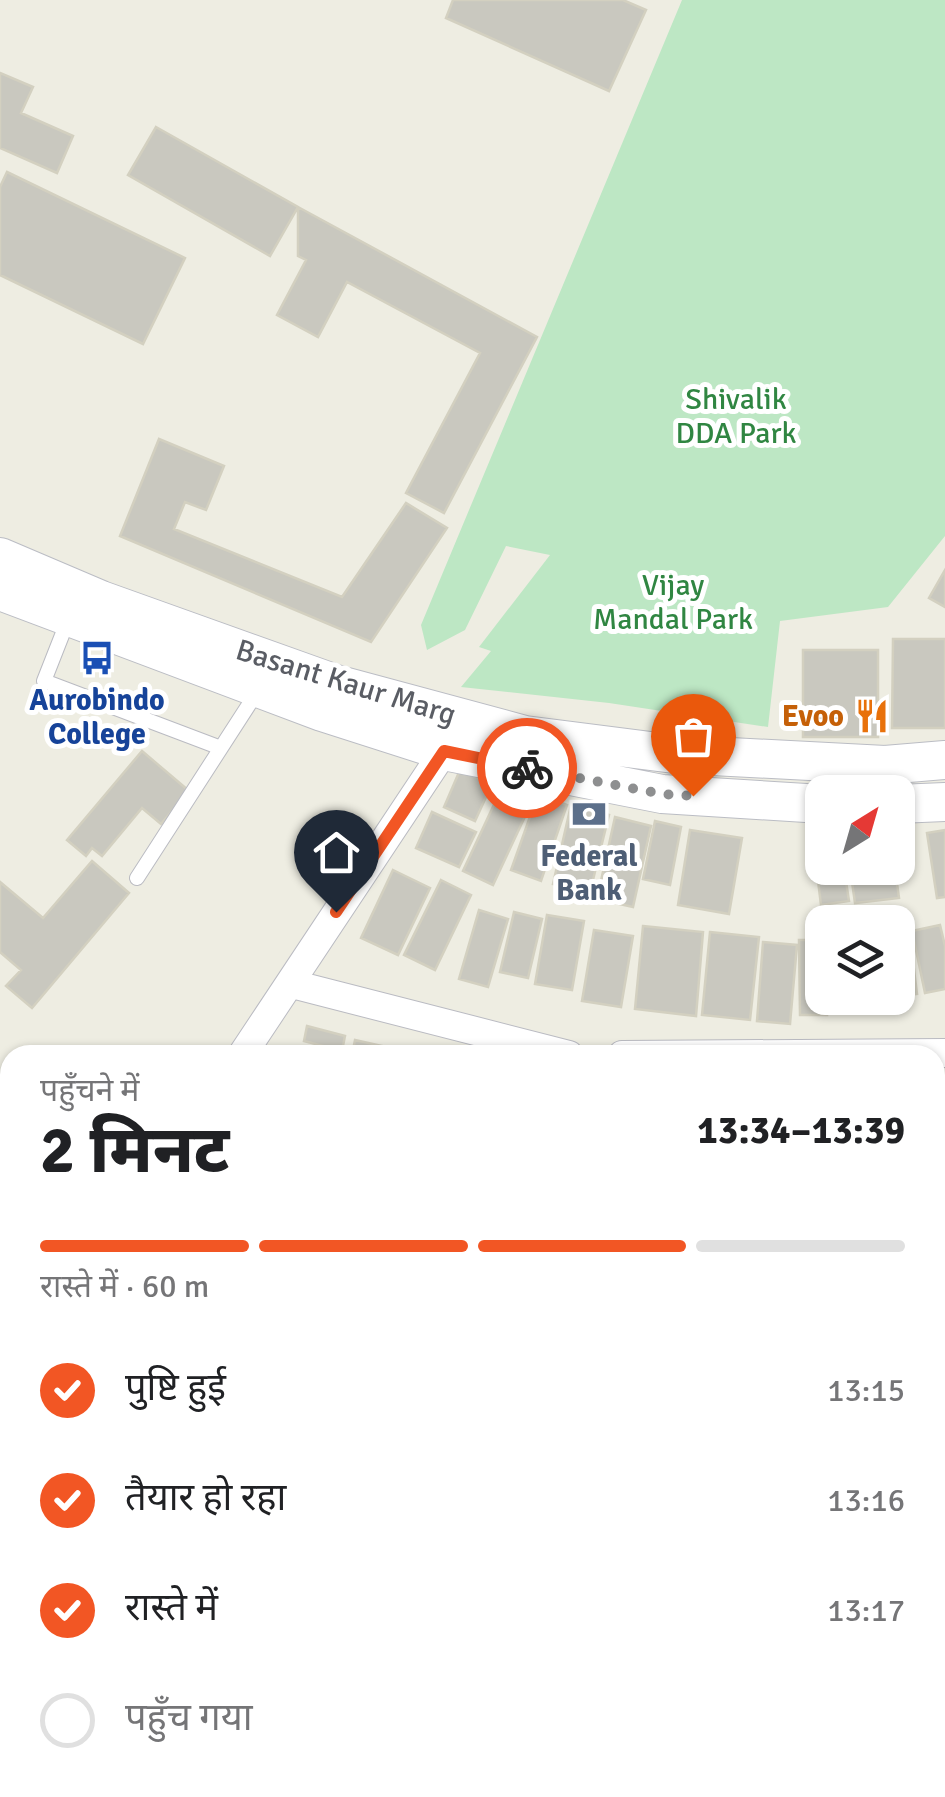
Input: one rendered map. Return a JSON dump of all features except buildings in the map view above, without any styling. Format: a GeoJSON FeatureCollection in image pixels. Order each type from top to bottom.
{"type":"FeatureCollection","features":[{"type":"Feature","properties":{"kind":"main road","name":"Basant Kaur Marg"},"geometry":{"type":"LineString","coordinates":[[0,557],[101,600],[336,684],[526,736],[712,756],[885,766],[945,760]]}},
{"type":"Feature","properties":{"kind":"main road","name":"Basant Kaur Marg"},"geometry":{"type":"LineString","coordinates":[[0,592],[259,688],[444,751],[662,794],[805,803]]}},
{"type":"Feature","properties":{"kind":"main road"},"geometry":{"type":"LineString","coordinates":[[915,803],[945,802]]}},
{"type":"Feature","properties":{"kind":"street"},"geometry":{"type":"LineString","coordinates":[[249,1045],[444,751]]}},
{"type":"Feature","properties":{"kind":"street"},"geometry":{"type":"LineString","coordinates":[[292,984],[530,1045]]}},
{"type":"Feature","properties":{"kind":"lane"},"geometry":{"type":"LineString","coordinates":[[69,619],[44,681],[220,748]]}},
{"type":"Feature","properties":{"kind":"lane"},"geometry":{"type":"LineString","coordinates":[[137,878],[259,688]]}},
{"type":"Feature","properties":{"kind":"green space","name":"Shivalik DDA Park"},"geometry":{"type":"Polygon","coordinates":[[[682,0],[945,0],[945,536],[888,607],[780,621],[768,727],[609,703],[461,687],[491,651],[479,647],[550,555],[506,546],[465,630],[427,650],[421,625],[682,0]]]}},
{"type":"Feature","properties":{"kind":"way so far"},"geometry":{"type":"LineString","coordinates":[[527,768],[662,794],[693,796]]}},
{"type":"Feature","properties":{"kind":"place","name":"Aurobindo College"},"geometry":{"type":"Point","coordinates":[97,658]}},
{"type":"Feature","properties":{"kind":"place","name":"Evoo"},"geometry":{"type":"Point","coordinates":[872,716]}},
{"type":"Feature","properties":{"kind":"place","name":"Federal Bank"},"geometry":{"type":"Point","coordinates":[589,814]}},
{"type":"Feature","properties":{"kind":"route"},"geometry":{"type":"LineString","coordinates":[[336,912],[444,751],[527,768]]}},
{"type":"Feature","properties":{"kind":"park label","name":"Vijay Mandal Park"},"geometry":{"type":"Point","coordinates":[673,602]}}]}
